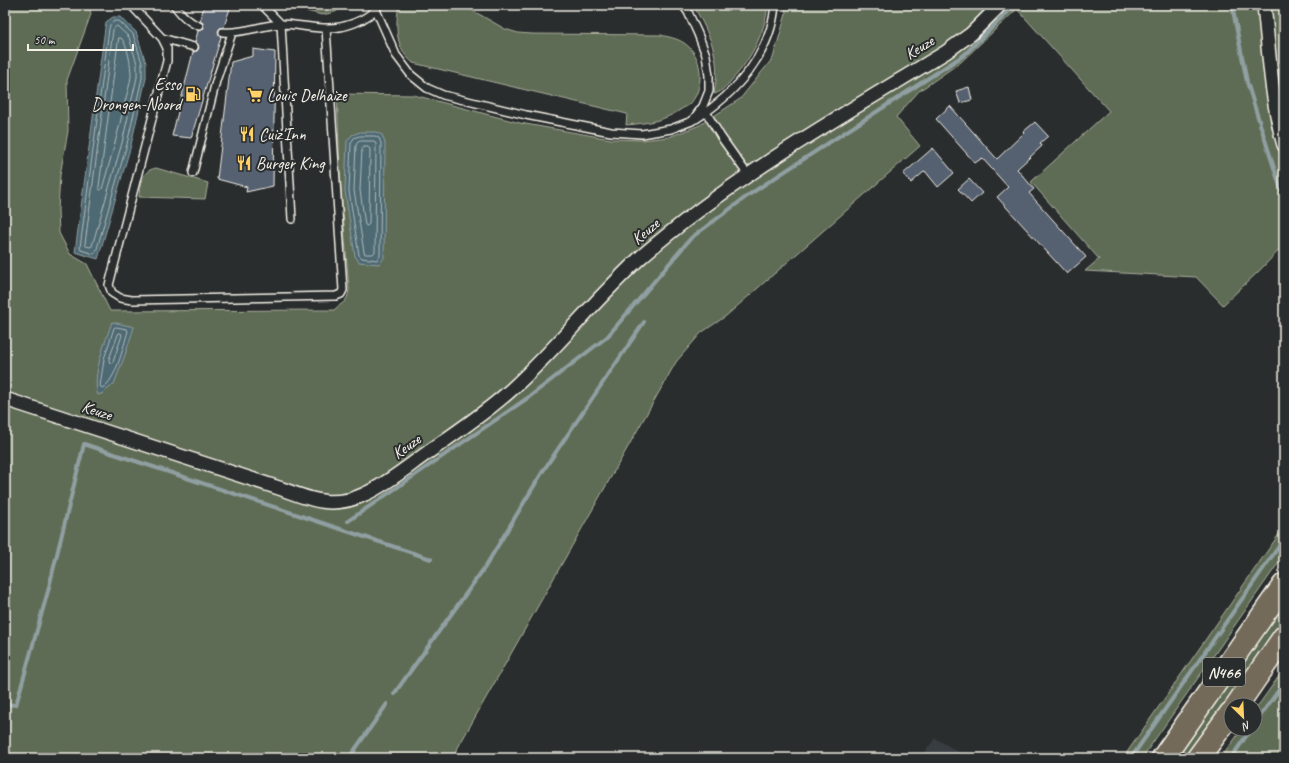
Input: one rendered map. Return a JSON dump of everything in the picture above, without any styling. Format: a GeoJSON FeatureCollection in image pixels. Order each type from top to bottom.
{"type":"FeatureCollection","features":[{"type":"Feature","properties":{"kind":"highway","name":"N466"},"geometry":{"type":"LineString","coordinates":[[1163,758],[1284,585]]}},
{"type":"Feature","properties":{"kind":"highway","name":"N466"},"geometry":{"type":"LineString","coordinates":[[1243,697],[1284,637]]}},
{"type":"Feature","properties":{"kind":"highway"},"geometry":{"type":"LineString","coordinates":[[1198,758],[1223,724]]}},
{"type":"Feature","properties":{"kind":"street","name":"Keuze"},"geometry":{"type":"LineString","coordinates":[[5,398],[310,499],[332,503],[351,500],[366,494],[388,481],[512,390],[541,361],[609,287],[666,236],[748,175],[946,52],[971,34],[1000,5]]}},
{"type":"Feature","properties":{"kind":"street"},"geometry":{"type":"LineString","coordinates":[[1264,5],[1270,70],[1284,145]]}},
{"type":"Feature","properties":{"kind":"lane"},"geometry":{"type":"LineString","coordinates":[[132,5],[162,38],[167,48],[167,61],[109,285],[112,293],[120,298],[132,300],[336,296],[341,294],[343,290],[326,28]]}},
{"type":"Feature","properties":{"kind":"lane"},"geometry":{"type":"LineString","coordinates":[[174,5],[181,15],[193,24],[199,26]]}},
{"type":"Feature","properties":{"kind":"lane"},"geometry":{"type":"LineString","coordinates":[[262,5],[280,24],[292,219]]}},
{"type":"Feature","properties":{"kind":"lane"},"geometry":{"type":"LineString","coordinates":[[683,5],[688,12],[706,54],[709,76],[709,91],[703,106],[692,121]]}},
{"type":"Feature","properties":{"kind":"lane"},"geometry":{"type":"LineString","coordinates":[[223,32],[232,33],[280,24],[326,28],[344,26],[361,20],[378,8],[396,55],[411,75],[427,88],[443,95],[526,115],[611,132],[642,134],[671,129],[692,121],[732,92],[754,64],[765,46],[775,5]]}},
{"type":"Feature","properties":{"kind":"lane"},"geometry":{"type":"LineString","coordinates":[[193,173],[216,80],[232,33]]}},
{"type":"Feature","properties":{"kind":"lane"},"geometry":{"type":"LineString","coordinates":[[162,38],[194,47]]}},
{"type":"Feature","properties":{"kind":"lane"},"geometry":{"type":"LineString","coordinates":[[217,52],[225,54]]}},
{"type":"Feature","properties":{"kind":"lane"},"geometry":{"type":"LineString","coordinates":[[706,112],[748,175]]}},
{"type":"Feature","properties":{"kind":"shaded area"},"geometry":{"type":"Polygon","coordinates":[[[935,738],[969,758],[921,758],[935,738]]]}},
{"type":"Feature","properties":{"kind":"green space"},"geometry":{"type":"Polygon","coordinates":[[[5,5],[89,5],[91,14],[67,80],[68,131],[60,175],[58,210],[59,233],[70,254],[87,264],[110,311],[334,310],[344,302],[347,298],[349,290],[340,174],[337,94],[414,95],[520,123],[611,139],[642,140],[669,137],[700,125],[740,99],[773,58],[786,14],[785,5],[1284,5],[1284,148],[1280,149],[1284,164],[1284,245],[1223,305],[1196,277],[1085,271],[1099,259],[1031,182],[1109,111],[1017,9],[961,62],[919,91],[896,117],[920,146],[726,316],[701,333],[676,362],[452,758],[5,758],[5,5]]]}},
{"type":"Feature","properties":{"kind":"green space"},"geometry":{"type":"Polygon","coordinates":[[[283,5],[346,5],[335,12],[322,15],[283,5]]]}},
{"type":"Feature","properties":{"kind":"green space"},"geometry":{"type":"Polygon","coordinates":[[[399,5],[463,5],[505,29],[518,33],[661,35],[672,38],[684,43],[695,55],[700,71],[698,88],[691,103],[670,116],[649,122],[626,125],[627,114],[413,63],[401,48],[399,42],[397,17],[399,5]]]}},
{"type":"Feature","properties":{"kind":"green space"},"geometry":{"type":"Polygon","coordinates":[[[693,5],[768,5],[760,37],[755,48],[736,76],[720,91],[714,94],[717,71],[714,50],[706,30],[693,5]]]}},
{"type":"Feature","properties":{"kind":"green space"},"geometry":{"type":"Polygon","coordinates":[[[156,168],[208,183],[205,199],[139,197],[144,175],[156,168]]]}},
{"type":"Feature","properties":{"kind":"green space"},"geometry":{"type":"Polygon","coordinates":[[[1284,527],[1284,555],[1142,758],[1123,758],[1284,527]]]}},
{"type":"Feature","properties":{"kind":"green space"},"geometry":{"type":"Polygon","coordinates":[[[1284,600],[1284,622],[1232,697],[1223,697],[1223,709],[1189,758],[1173,758],[1284,600]]]}},
{"type":"Feature","properties":{"kind":"green space"},"geometry":{"type":"Polygon","coordinates":[[[1284,669],[1284,758],[1221,758],[1236,737],[1263,737],[1263,699],[1284,669]]]}},
{"type":"Feature","properties":{"kind":"water"},"geometry":{"type":"Polygon","coordinates":[[[113,17],[120,17],[136,32],[146,63],[146,78],[131,145],[98,259],[75,252],[105,28],[106,22],[113,17]]]}},
{"type":"Feature","properties":{"kind":"water"},"geometry":{"type":"Polygon","coordinates":[[[360,132],[376,132],[382,135],[385,143],[384,258],[379,264],[359,262],[355,256],[345,191],[347,141],[352,135],[360,132]]]}},
{"type":"Feature","properties":{"kind":"water"},"geometry":{"type":"Polygon","coordinates":[[[112,322],[134,327],[114,384],[98,395],[96,379],[103,348],[112,322]]]}},
{"type":"Feature","properties":{"kind":"building","name":"Esso Drongen-Noord"},"geometry":{"type":"Polygon","coordinates":[[[204,5],[231,5],[224,27],[220,28],[218,31],[221,37],[191,138],[172,136],[193,52],[197,51],[199,48],[198,44],[195,42],[198,31],[204,28],[203,23],[200,21],[204,5]]]}},
{"type":"Feature","properties":{"kind":"building"},"geometry":{"type":"Polygon","coordinates":[[[253,49],[275,52],[273,186],[246,192],[247,187],[217,179],[231,62],[253,56],[253,49]]]}},
{"type":"Feature","properties":{"kind":"building"},"geometry":{"type":"Polygon","coordinates":[[[969,87],[972,100],[960,103],[956,91],[969,87]]]}},
{"type":"Feature","properties":{"kind":"building"},"geometry":{"type":"Polygon","coordinates":[[[950,106],[997,159],[1024,133],[1023,132],[1035,122],[1048,136],[1040,143],[1042,146],[1017,169],[1034,189],[1029,193],[1086,257],[1067,274],[997,197],[1008,187],[982,158],[975,163],[936,119],[950,106]]]}},
{"type":"Feature","properties":{"kind":"building"},"geometry":{"type":"Polygon","coordinates":[[[933,148],[954,173],[938,187],[925,171],[911,183],[903,174],[933,148]]]}},
{"type":"Feature","properties":{"kind":"building"},"geometry":{"type":"Polygon","coordinates":[[[969,179],[982,193],[971,203],[958,189],[969,179]]]}},
{"type":"Feature","properties":{"kind":"waterway"},"geometry":{"type":"LineString","coordinates":[[348,521],[529,397],[607,337],[691,238],[750,194],[964,55],[1015,5]]}},
{"type":"Feature","properties":{"kind":"waterway"},"geometry":{"type":"LineString","coordinates":[[1232,5],[1247,82],[1284,199]]}},
{"type":"Feature","properties":{"kind":"waterway"},"geometry":{"type":"LineString","coordinates":[[394,694],[485,567],[543,471],[644,322]]}},
{"type":"Feature","properties":{"kind":"waterway"},"geometry":{"type":"LineString","coordinates":[[5,704],[16,705],[48,591],[84,444],[431,559]]}},
{"type":"Feature","properties":{"kind":"waterway"},"geometry":{"type":"LineString","coordinates":[[1131,758],[1284,539]]}},
{"type":"Feature","properties":{"kind":"waterway"},"geometry":{"type":"LineString","coordinates":[[1263,712],[1284,683]]}},
{"type":"Feature","properties":{"kind":"waterway"},"geometry":{"type":"LineString","coordinates":[[349,758],[387,704]]}},
{"type":"Feature","properties":{"kind":"waterway"},"geometry":{"type":"LineString","coordinates":[[1231,758],[1245,737]]}},
{"type":"Feature","properties":{"kind":"place","name":"Esso Drongen-Noord"},"geometry":{"type":"Point","coordinates":[193,94]}},
{"type":"Feature","properties":{"kind":"place","name":"Louis Delhaize"},"geometry":{"type":"Point","coordinates":[255,95]}},
{"type":"Feature","properties":{"kind":"place","name":"Cuiz'Inn"},"geometry":{"type":"Point","coordinates":[247,134]}},
{"type":"Feature","properties":{"kind":"place","name":"Burger King"},"geometry":{"type":"Point","coordinates":[244,163]}}]}
